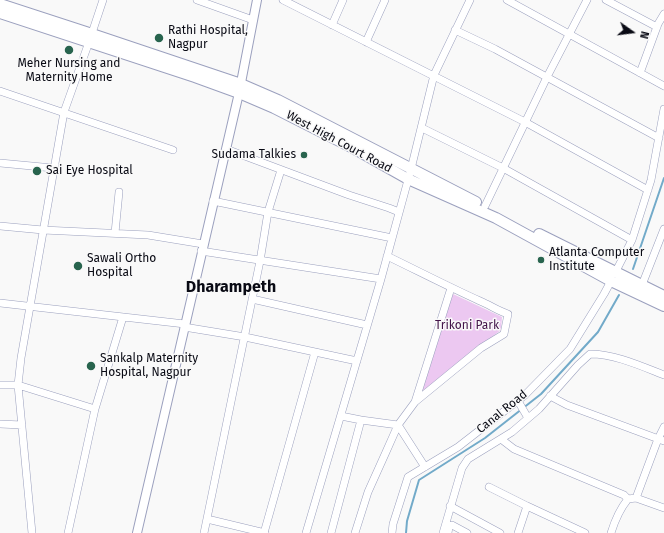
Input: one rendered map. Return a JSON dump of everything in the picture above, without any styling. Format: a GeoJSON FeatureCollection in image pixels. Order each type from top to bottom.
{"type":"FeatureCollection","features":[{"type":"Feature","properties":{"kind":"main road","name":"West High Court Road"},"geometry":{"type":"LineString","coordinates":[[0,4],[91,38],[240,89],[278,100],[410,174],[496,218],[613,277],[642,285],[664,296]]}},
{"type":"Feature","properties":{"kind":"main road","name":"West High Court Road"},"geometry":{"type":"LineString","coordinates":[[0,13],[91,38]]}},
{"type":"Feature","properties":{"kind":"main road","name":"West High Court Road"},"geometry":{"type":"LineString","coordinates":[[410,174],[485,206],[664,306]]}},
{"type":"Feature","properties":{"kind":"street"},"geometry":{"type":"LineString","coordinates":[[32,533],[18,385],[21,358],[64,112],[103,0]]}},
{"type":"Feature","properties":{"kind":"street"},"geometry":{"type":"LineString","coordinates":[[197,0],[253,20]]}},
{"type":"Feature","properties":{"kind":"street"},"geometry":{"type":"LineString","coordinates":[[137,533],[240,89],[257,0]]}},
{"type":"Feature","properties":{"kind":"street"},"geometry":{"type":"LineString","coordinates":[[283,0],[525,122],[648,190]]}},
{"type":"Feature","properties":{"kind":"street"},"geometry":{"type":"LineString","coordinates":[[332,25],[343,0]]}},
{"type":"Feature","properties":{"kind":"street"},"geometry":{"type":"LineString","coordinates":[[366,42],[385,0]]}},
{"type":"Feature","properties":{"kind":"street"},"geometry":{"type":"LineString","coordinates":[[306,533],[381,279],[422,128],[434,75],[470,0]]}},
{"type":"Feature","properties":{"kind":"street"},"geometry":{"type":"LineString","coordinates":[[507,0],[664,86]]}},
{"type":"Feature","properties":{"kind":"street"},"geometry":{"type":"LineString","coordinates":[[485,206],[568,34],[587,0]]}},
{"type":"Feature","properties":{"kind":"street"},"geometry":{"type":"LineString","coordinates":[[606,0],[657,27]]}},
{"type":"Feature","properties":{"kind":"street"},"geometry":{"type":"LineString","coordinates":[[640,73],[657,27],[664,14]]}},
{"type":"Feature","properties":{"kind":"street"},"geometry":{"type":"LineString","coordinates":[[455,30],[495,49],[659,138]]}},
{"type":"Feature","properties":{"kind":"street"},"geometry":{"type":"LineString","coordinates":[[0,91],[173,150]]}},
{"type":"Feature","properties":{"kind":"street","name":"Canal Road"},"geometry":{"type":"LineString","coordinates":[[392,533],[393,524],[408,477],[458,447],[518,401],[570,349],[604,294],[632,240],[651,180],[664,109]]}},
{"type":"Feature","properties":{"kind":"street"},"geometry":{"type":"LineString","coordinates":[[422,128],[503,168],[632,240]]}},
{"type":"Feature","properties":{"kind":"street"},"geometry":{"type":"LineString","coordinates":[[226,149],[349,196],[399,212]]}},
{"type":"Feature","properties":{"kind":"street"},"geometry":{"type":"LineString","coordinates":[[0,162],[53,168]]}},
{"type":"Feature","properties":{"kind":"street"},"geometry":{"type":"LineString","coordinates":[[204,533],[245,337],[268,212],[281,170]]}},
{"type":"Feature","properties":{"kind":"street"},"geometry":{"type":"LineString","coordinates":[[115,233],[120,192]]}},
{"type":"Feature","properties":{"kind":"street"},"geometry":{"type":"LineString","coordinates":[[213,201],[392,238]]}},
{"type":"Feature","properties":{"kind":"street"},"geometry":{"type":"LineString","coordinates":[[0,226],[43,230],[148,235],[260,261],[381,279]]}},
{"type":"Feature","properties":{"kind":"street"},"geometry":{"type":"LineString","coordinates":[[642,285],[664,230]]}},
{"type":"Feature","properties":{"kind":"street"},"geometry":{"type":"LineString","coordinates":[[355,533],[368,492],[398,425],[415,402],[481,348],[504,334],[508,314],[498,311],[490,305],[451,288],[387,256]]}},
{"type":"Feature","properties":{"kind":"street"},"geometry":{"type":"LineString","coordinates":[[415,402],[451,288]]}},
{"type":"Feature","properties":{"kind":"street"},"geometry":{"type":"LineString","coordinates":[[252,299],[367,325]]}},
{"type":"Feature","properties":{"kind":"street"},"geometry":{"type":"LineString","coordinates":[[0,303],[123,317],[184,326],[245,337],[357,361]]}},
{"type":"Feature","properties":{"kind":"street"},"geometry":{"type":"LineString","coordinates":[[68,533],[95,409],[123,317]]}},
{"type":"Feature","properties":{"kind":"street"},"geometry":{"type":"LineString","coordinates":[[207,519],[264,533],[315,352]]}},
{"type":"Feature","properties":{"kind":"street"},"geometry":{"type":"LineString","coordinates":[[443,533],[462,468],[468,459],[512,432],[550,396],[590,354],[601,354],[638,364],[664,375]]}},
{"type":"Feature","properties":{"kind":"street"},"geometry":{"type":"LineString","coordinates":[[0,385],[18,385],[95,409]]}},
{"type":"Feature","properties":{"kind":"street"},"geometry":{"type":"LineString","coordinates":[[550,396],[567,405],[661,440]]}},
{"type":"Feature","properties":{"kind":"street"},"geometry":{"type":"LineString","coordinates":[[518,401],[528,418]]}},
{"type":"Feature","properties":{"kind":"street"},"geometry":{"type":"LineString","coordinates":[[341,416],[398,425],[425,467]]}},
{"type":"Feature","properties":{"kind":"street"},"geometry":{"type":"LineString","coordinates":[[331,533],[361,420]]}},
{"type":"Feature","properties":{"kind":"street"},"geometry":{"type":"LineString","coordinates":[[0,424],[22,425]]}},
{"type":"Feature","properties":{"kind":"street"},"geometry":{"type":"LineString","coordinates":[[611,533],[615,519],[621,508],[632,499],[661,440],[664,427]]}},
{"type":"Feature","properties":{"kind":"street"},"geometry":{"type":"LineString","coordinates":[[501,439],[514,449],[632,499],[664,508]]}},
{"type":"Feature","properties":{"kind":"street"},"geometry":{"type":"LineString","coordinates":[[489,487],[585,533]]}},
{"type":"Feature","properties":{"kind":"street"},"geometry":{"type":"LineString","coordinates":[[450,506],[500,533]]}},
{"type":"Feature","properties":{"kind":"street"},"geometry":{"type":"LineString","coordinates":[[518,533],[527,506]]}},
{"type":"Feature","properties":{"kind":"street"},"geometry":{"type":"LineString","coordinates":[[448,533],[449,527],[452,525],[467,533]]}},
{"type":"Feature","properties":{"kind":"green space","name":"Trikoni Park"},"geometry":{"type":"Polygon","coordinates":[[[453,294],[502,317],[501,330],[417,396],[453,294]]]}},
{"type":"Feature","properties":{"kind":"waterway"},"geometry":{"type":"LineString","coordinates":[[633,269],[664,178]]}},
{"type":"Feature","properties":{"kind":"waterway"},"geometry":{"type":"LineString","coordinates":[[406,533],[407,521],[419,480],[485,438],[541,394],[598,332],[619,295]]}},
{"type":"Feature","properties":{"kind":"place","name":"Rathi Hospital, Nagpur"},"geometry":{"type":"Point","coordinates":[159,38]}},
{"type":"Feature","properties":{"kind":"place","name":"Meher Nursing and Maternity Home"},"geometry":{"type":"Point","coordinates":[69,50]}},
{"type":"Feature","properties":{"kind":"place","name":"Sudama Talkies"},"geometry":{"type":"Point","coordinates":[304,155]}},
{"type":"Feature","properties":{"kind":"place","name":"Sai Eye Hospital"},"geometry":{"type":"Point","coordinates":[37,171]}},
{"type":"Feature","properties":{"kind":"place","name":"Atlanta Computer Institute"},"geometry":{"type":"Point","coordinates":[541,260]}},
{"type":"Feature","properties":{"kind":"place","name":"Sawali Ortho Hospital"},"geometry":{"type":"Point","coordinates":[78,266]}},
{"type":"Feature","properties":{"kind":"place","name":"Sankalp Maternity Hospital, Nagpur"},"geometry":{"type":"Point","coordinates":[91,366]}},
{"type":"Feature","properties":{"kind":"district","name":"Dharampeth"},"geometry":{"type":"Point","coordinates":[231,288]}}]}
